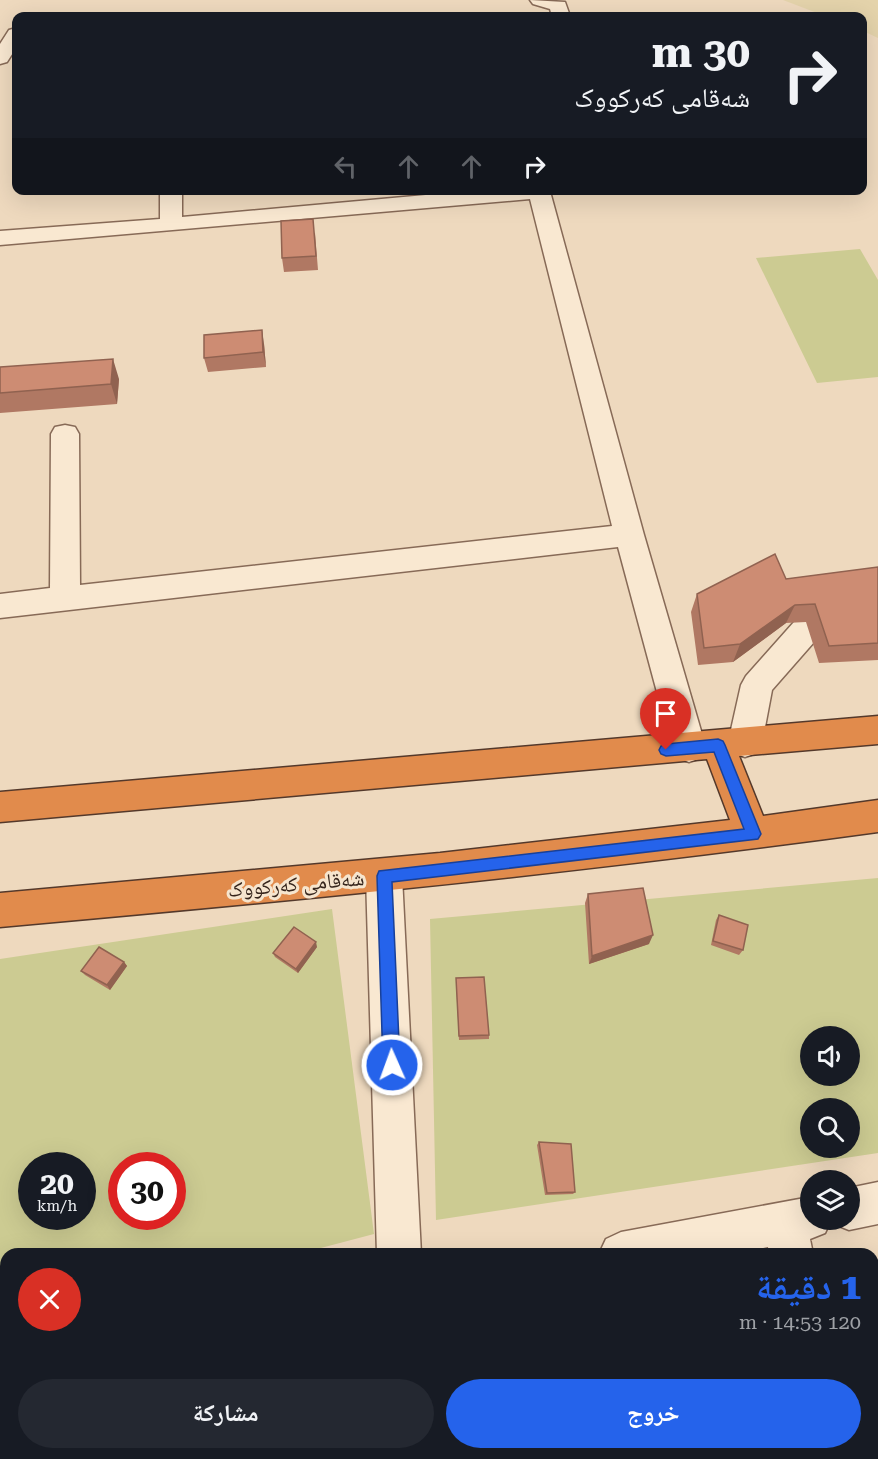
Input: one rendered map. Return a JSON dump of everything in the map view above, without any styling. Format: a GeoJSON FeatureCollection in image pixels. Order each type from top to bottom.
{"type":"FeatureCollection","features":[{"type":"Feature","properties":{"kind":"highway"},"geometry":{"type":"LineString","coordinates":[[0,807],[878,730]]}},
{"type":"Feature","properties":{"kind":"highway"},"geometry":{"type":"LineString","coordinates":[[718,745],[753,834]]}},
{"type":"Feature","properties":{"kind":"highway","name":"شەقامی کەرکووک"},"geometry":{"type":"LineString","coordinates":[[0,910],[384,876],[753,834],[878,816]]}},
{"type":"Feature","properties":{"kind":"street"},"geometry":{"type":"LineString","coordinates":[[539,0],[558,6],[560,12]]}},
{"type":"Feature","properties":{"kind":"street"},"geometry":{"type":"LineString","coordinates":[[0,58],[12,40]]}},
{"type":"Feature","properties":{"kind":"street"},"geometry":{"type":"LineString","coordinates":[[171,195],[171,225]]}},
{"type":"Feature","properties":{"kind":"street"},"geometry":{"type":"LineString","coordinates":[[0,238],[497,195]]}},
{"type":"Feature","properties":{"kind":"street"},"geometry":{"type":"LineString","coordinates":[[542,195],[629,535],[718,745]]}},
{"type":"Feature","properties":{"kind":"street"},"geometry":{"type":"LineString","coordinates":[[65,434],[65,598]]}},
{"type":"Feature","properties":{"kind":"street"},"geometry":{"type":"LineString","coordinates":[[0,606],[629,535]]}},
{"type":"Feature","properties":{"kind":"street"},"geometry":{"type":"LineString","coordinates":[[718,745],[756,685],[813,622],[864,613],[878,615]]}},
{"type":"Feature","properties":{"kind":"street"},"geometry":{"type":"LineString","coordinates":[[384,876],[399,1248]]}},
{"type":"Feature","properties":{"kind":"street"},"geometry":{"type":"LineString","coordinates":[[860,1207],[878,1203]]}},
{"type":"Feature","properties":{"kind":"street"},"geometry":{"type":"LineString","coordinates":[[668,1248],[795,1232]]}},
{"type":"Feature","properties":{"kind":"shaded area"},"geometry":{"type":"Polygon","coordinates":[[[783,0],[878,0],[878,38],[867,33],[867,12],[814,12],[783,0]]]}},
{"type":"Feature","properties":{"kind":"shaded area"},"geometry":{"type":"Polygon","coordinates":[[[860,249],[878,280],[878,377],[817,383],[756,258],[860,249]]]}},
{"type":"Feature","properties":{"kind":"shaded area"},"geometry":{"type":"Polygon","coordinates":[[[878,878],[878,1153],[860,1156],[860,1098],[800,1098],[800,1158],[845,1158],[436,1220],[430,919],[878,878]]]}},
{"type":"Feature","properties":{"kind":"shaded area"},"geometry":{"type":"Polygon","coordinates":[[[332,909],[374,1234],[321,1248],[0,1248],[0,959],[332,909]]]}},
{"type":"Feature","properties":{"kind":"building"},"geometry":{"type":"Polygon","coordinates":[[[313,219],[316,256],[282,258],[281,221],[313,219]]]}},
{"type":"Feature","properties":{"kind":"building"},"geometry":{"type":"Polygon","coordinates":[[[262,330],[263,352],[204,358],[204,335],[262,330]]]}},
{"type":"Feature","properties":{"kind":"building"},"geometry":{"type":"Polygon","coordinates":[[[113,359],[111,384],[0,393],[0,367],[113,359]]]}},
{"type":"Feature","properties":{"kind":"building"},"geometry":{"type":"Polygon","coordinates":[[[775,554],[786,579],[878,567],[878,643],[829,646],[815,604],[795,605],[740,644],[704,648],[697,594],[775,554]]]}},
{"type":"Feature","properties":{"kind":"building"},"geometry":{"type":"Polygon","coordinates":[[[643,888],[653,935],[592,956],[588,894],[643,888]]]}},
{"type":"Feature","properties":{"kind":"building"},"geometry":{"type":"Polygon","coordinates":[[[719,915],[748,925],[743,950],[713,941],[719,915]]]}},
{"type":"Feature","properties":{"kind":"building"},"geometry":{"type":"Polygon","coordinates":[[[294,927],[316,942],[296,969],[273,953],[294,927]]]}},
{"type":"Feature","properties":{"kind":"building"},"geometry":{"type":"Polygon","coordinates":[[[99,947],[124,962],[107,985],[81,971],[99,947]]]}},
{"type":"Feature","properties":{"kind":"building"},"geometry":{"type":"Polygon","coordinates":[[[484,977],[489,1035],[459,1036],[456,978],[484,977]]]}},
{"type":"Feature","properties":{"kind":"building"},"geometry":{"type":"Polygon","coordinates":[[[539,1142],[571,1144],[575,1192],[547,1193],[539,1142]]]}},
{"type":"Feature","properties":{"kind":"route"},"geometry":{"type":"LineString","coordinates":[[392,1065],[384,876],[753,834],[718,745],[666,750]]}}]}
